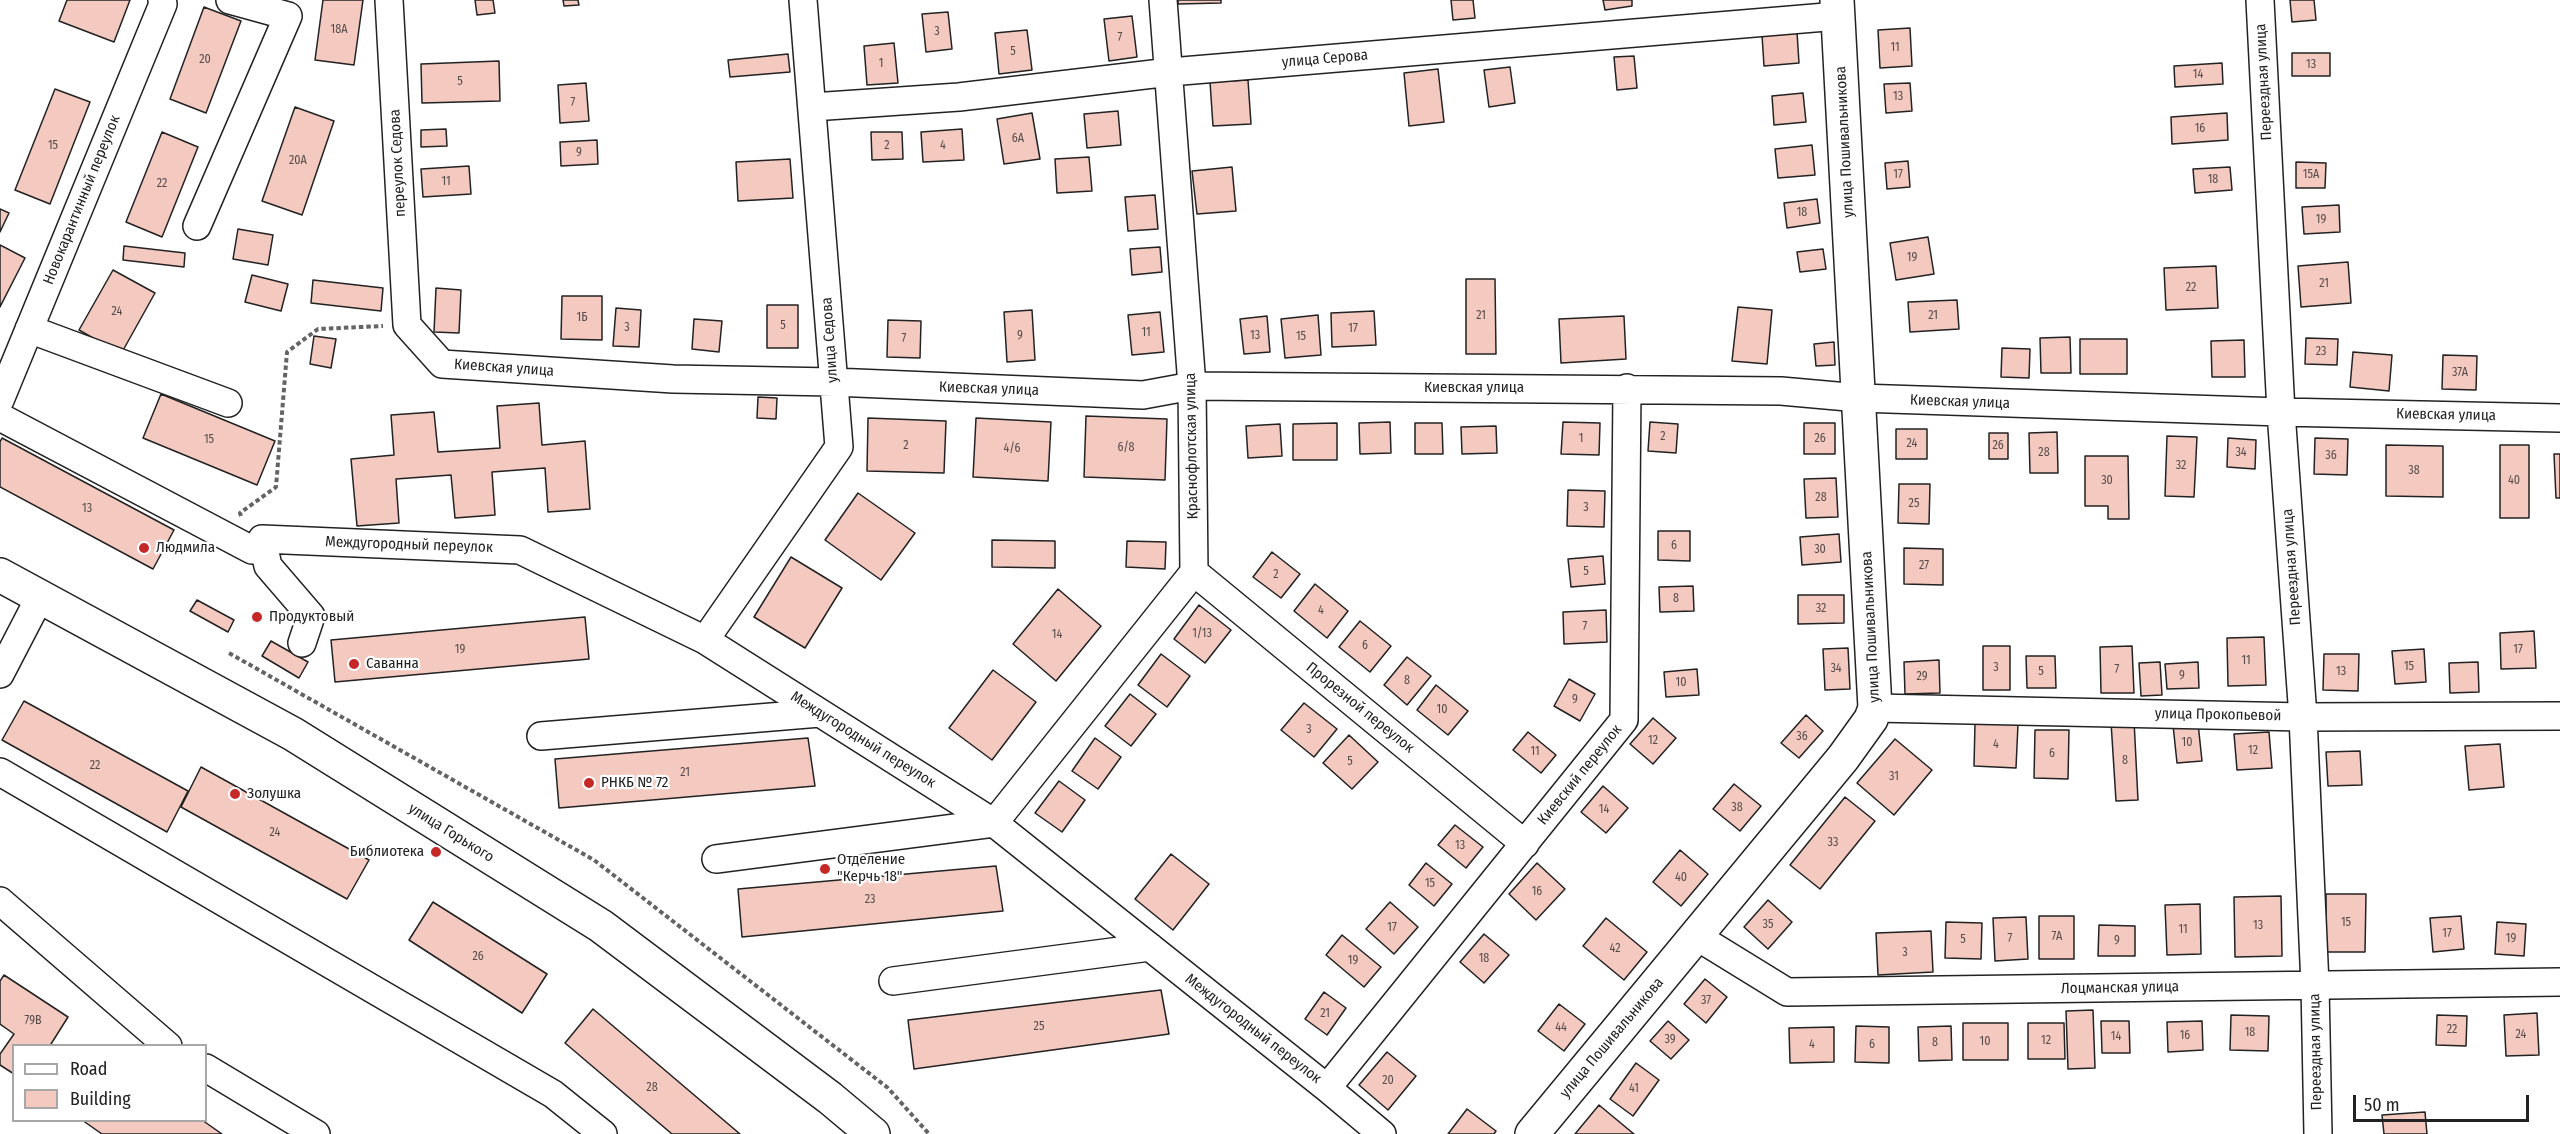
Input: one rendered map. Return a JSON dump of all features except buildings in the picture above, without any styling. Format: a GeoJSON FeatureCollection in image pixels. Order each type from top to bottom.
{"type":"FeatureCollection","features":[{"type":"Feature","properties":{"kind":"main road","name":"улица Пошивальникова"},"geometry":{"type":"LineString","coordinates":[[1532,1134],[1843,758],[1871,719],[1875,708],[1838,8]]}},
{"type":"Feature","properties":{"kind":"main road","name":"улица Горького"},"geometry":{"type":"LineString","coordinates":[[0,575],[41,595],[293,734],[601,926],[830,1098],[873,1134]]}},
{"type":"Feature","properties":{"kind":"lane","name":"Новокарантинный переулок"},"geometry":{"type":"LineString","coordinates":[[0,400],[163,4],[162,0]]}},
{"type":"Feature","properties":{"kind":"lane"},"geometry":{"type":"LineString","coordinates":[[197,226],[287,8],[230,0]]}},
{"type":"Feature","properties":{"kind":"lane","name":"переулок Седова"},"geometry":{"type":"LineString","coordinates":[[389,0],[407,325]]}},
{"type":"Feature","properties":{"kind":"lane","name":"улица Седова"},"geometry":{"type":"LineString","coordinates":[[705,640],[839,447],[803,0]]}},
{"type":"Feature","properties":{"kind":"lane","name":"Краснофлотская улица"},"geometry":{"type":"LineString","coordinates":[[1163,0],[1192,386],[1194,572]]}},
{"type":"Feature","properties":{"kind":"lane","name":"Переездная улица"},"geometry":{"type":"LineString","coordinates":[[2260,0],[2281,412],[2303,717],[2315,985],[2318,1134]]}},
{"type":"Feature","properties":{"kind":"lane","name":"улица Серова"},"geometry":{"type":"LineString","coordinates":[[812,107],[959,97],[1170,72],[1838,8]]}},
{"type":"Feature","properties":{"kind":"lane","name":"Киевская улица"},"geometry":{"type":"LineString","coordinates":[[407,325],[442,364],[673,379],[833,382],[1143,395],[1192,386],[1781,391],[1859,398],[2281,412],[2560,418]]}},
{"type":"Feature","properties":{"kind":"lane"},"geometry":{"type":"LineString","coordinates":[[29,329],[228,403]]}},
{"type":"Feature","properties":{"kind":"lane","name":"Киевский переулок"},"geometry":{"type":"LineString","coordinates":[[1327,1088],[1624,720],[1627,388]]}},
{"type":"Feature","properties":{"kind":"lane","name":"Междугородный переулок"},"geometry":{"type":"LineString","coordinates":[[0,417],[257,545],[520,550],[705,640],[994,823],[1382,1134]]}},
{"type":"Feature","properties":{"kind":"lane"},"geometry":{"type":"LineString","coordinates":[[257,545],[268,566],[311,616],[302,643]]}},
{"type":"Feature","properties":{"kind":"lane"},"geometry":{"type":"LineString","coordinates":[[716,859],[994,823],[1194,572]]}},
{"type":"Feature","properties":{"kind":"lane","name":"Прорезной переулок"},"geometry":{"type":"LineString","coordinates":[[1194,572],[1525,844]]}},
{"type":"Feature","properties":{"kind":"lane"},"geometry":{"type":"LineString","coordinates":[[0,674],[41,595]]}},
{"type":"Feature","properties":{"kind":"lane","name":"улица Прокопьевой"},"geometry":{"type":"LineString","coordinates":[[1875,708],[2303,717],[2560,716]]}},
{"type":"Feature","properties":{"kind":"lane"},"geometry":{"type":"LineString","coordinates":[[541,736],[820,713]]}},
{"type":"Feature","properties":{"kind":"lane"},"geometry":{"type":"LineString","coordinates":[[0,772],[553,1094],[591,1131]]}},
{"type":"Feature","properties":{"kind":"lane"},"geometry":{"type":"LineString","coordinates":[[0,901],[166,1044]]}},
{"type":"Feature","properties":{"kind":"lane","name":"Лоцманская улица"},"geometry":{"type":"LineString","coordinates":[[1696,936],[1787,992],[2560,982]]}},
{"type":"Feature","properties":{"kind":"lane"},"geometry":{"type":"LineString","coordinates":[[893,981],[1150,947]]}},
{"type":"Feature","properties":{"kind":"lane"},"geometry":{"type":"LineString","coordinates":[[207,1069],[316,1134]]}},
{"type":"Feature","properties":{"kind":"path"},"geometry":{"type":"LineString","coordinates":[[257,545],[240,513],[276,487],[287,352],[318,329],[407,325]]}},
{"type":"Feature","properties":{"kind":"path"},"geometry":{"type":"LineString","coordinates":[[229,652],[594,860],[888,1088],[929,1134]]}},
{"type":"Feature","properties":{"kind":"place","name":"Людмила"},"geometry":{"type":"Point","coordinates":[144,548]}},
{"type":"Feature","properties":{"kind":"place","name":"Продуктовый"},"geometry":{"type":"Point","coordinates":[257,617]}},
{"type":"Feature","properties":{"kind":"place","name":"Саванна"},"geometry":{"type":"Point","coordinates":[354,664]}},
{"type":"Feature","properties":{"kind":"place","name":"РНКБ № 72"},"geometry":{"type":"Point","coordinates":[589,783]}},
{"type":"Feature","properties":{"kind":"place","name":"Золушка"},"geometry":{"type":"Point","coordinates":[235,794]}},
{"type":"Feature","properties":{"kind":"place","name":"Библиотека"},"geometry":{"type":"Point","coordinates":[436,852]}},
{"type":"Feature","properties":{"kind":"place","name":"Отделение \"Керчь 18\""},"geometry":{"type":"Point","coordinates":[825,869]}}]}
